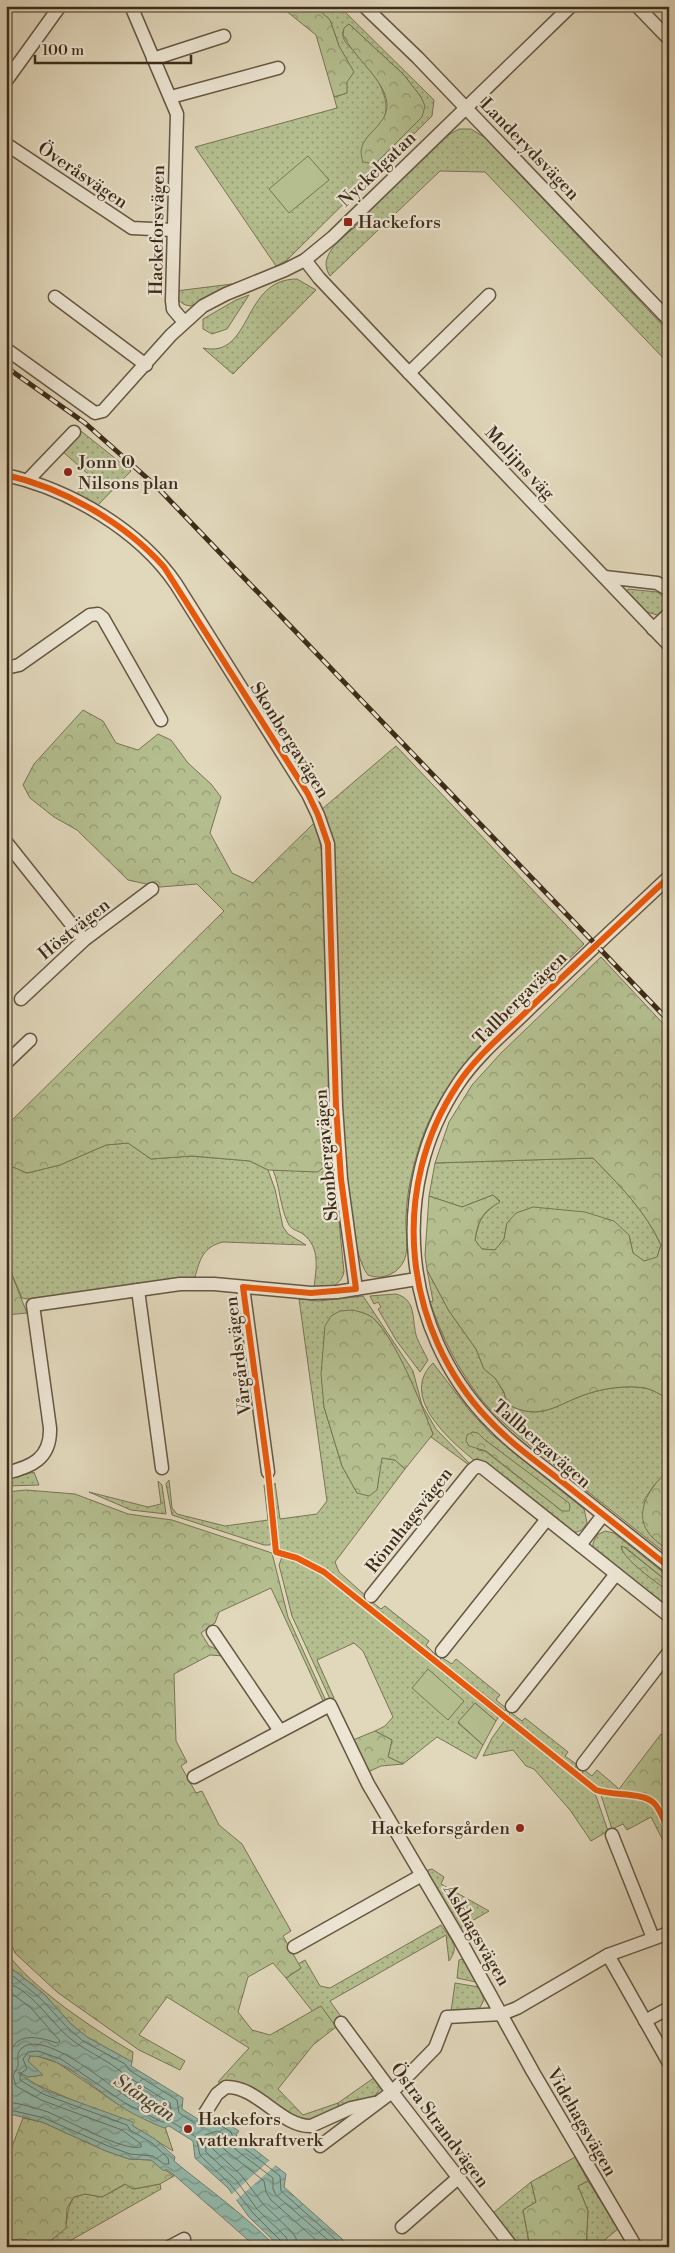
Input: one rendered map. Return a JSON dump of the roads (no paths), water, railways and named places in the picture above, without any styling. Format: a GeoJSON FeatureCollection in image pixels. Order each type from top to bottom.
{"type":"FeatureCollection","features":[{"type":"Feature","properties":{"kind":"street"},"geometry":{"type":"LineString","coordinates":[[6,81],[60,6]]}},
{"type":"Feature","properties":{"kind":"street","name":"Hackeforsvägen"},"geometry":{"type":"LineString","coordinates":[[131,6],[177,114],[172,301],[173,309],[184,322]]}},
{"type":"Feature","properties":{"kind":"street","name":"Landerydsvägen"},"geometry":{"type":"LineString","coordinates":[[364,6],[466,107],[669,320]]}},
{"type":"Feature","properties":{"kind":"street","name":"Nyckelgatan"},"geometry":{"type":"LineString","coordinates":[[184,322],[212,301],[305,260],[333,237],[571,6]]}},
{"type":"Feature","properties":{"kind":"street"},"geometry":{"type":"LineString","coordinates":[[637,6],[669,39]]}},
{"type":"Feature","properties":{"kind":"street"},"geometry":{"type":"LineString","coordinates":[[154,58],[224,36]]}},
{"type":"Feature","properties":{"kind":"street"},"geometry":{"type":"LineString","coordinates":[[171,97],[278,68]]}},
{"type":"Feature","properties":{"kind":"street","name":"Överåsvägen"},"geometry":{"type":"LineString","coordinates":[[6,144],[132,228],[173,230]]}},
{"type":"Feature","properties":{"kind":"street","name":"Molijns väg"},"geometry":{"type":"LineString","coordinates":[[305,260],[319,278],[669,645]]}},
{"type":"Feature","properties":{"kind":"street"},"geometry":{"type":"LineString","coordinates":[[409,373],[489,295]]}},
{"type":"Feature","properties":{"kind":"street"},"geometry":{"type":"LineString","coordinates":[[55,297],[146,365]]}},
{"type":"Feature","properties":{"kind":"street"},"geometry":{"type":"LineString","coordinates":[[6,349],[95,413],[103,411],[184,322]]}},
{"type":"Feature","properties":{"kind":"street"},"geometry":{"type":"LineString","coordinates":[[28,480],[74,432]]}},
{"type":"Feature","properties":{"kind":"street","name":"Skonbergavägen"},"geometry":{"type":"LineString","coordinates":[[6,475],[28,480],[49,488],[121,527],[135,537],[164,567],[308,794],[318,815],[328,844],[331,1002],[336,1106],[341,1180],[356,1289]]}},
{"type":"Feature","properties":{"kind":"street"},"geometry":{"type":"LineString","coordinates":[[605,577],[657,583],[669,590]]}},
{"type":"Feature","properties":{"kind":"street"},"geometry":{"type":"LineString","coordinates":[[6,668],[19,665],[90,615],[98,614],[103,618],[161,720]]}},
{"type":"Feature","properties":{"kind":"street"},"geometry":{"type":"LineString","coordinates":[[653,629],[669,614]]}},
{"type":"Feature","properties":{"kind":"street"},"geometry":{"type":"LineString","coordinates":[[6,842],[84,940]]}},
{"type":"Feature","properties":{"kind":"street","name":"Tallbergavägen"},"geometry":{"type":"LineString","coordinates":[[669,877],[516,1022],[458,1084],[436,1125],[420,1174],[413,1236],[417,1279],[428,1324],[439,1349],[475,1405],[489,1421],[520,1449],[669,1567]]}},
{"type":"Feature","properties":{"kind":"street","name":"Höstvägen"},"geometry":{"type":"LineString","coordinates":[[21,999],[84,940],[152,889]]}},
{"type":"Feature","properties":{"kind":"street"},"geometry":{"type":"LineString","coordinates":[[6,1063],[30,1040]]}},
{"type":"Feature","properties":{"kind":"street","name":"Vårgårdsvägen"},"geometry":{"type":"LineString","coordinates":[[6,1473],[29,1467],[35,1463],[45,1451],[49,1438],[50,1428],[33,1305],[138,1290],[197,1284],[311,1294],[417,1279]]}},
{"type":"Feature","properties":{"kind":"street","name":"Vårgårdsvägen"},"geometry":{"type":"LineString","coordinates":[[243,1287],[268,1472]]}},
{"type":"Feature","properties":{"kind":"street"},"geometry":{"type":"LineString","coordinates":[[138,1290],[162,1468]]}},
{"type":"Feature","properties":{"kind":"street","name":"Rönnhagsvägen"},"geometry":{"type":"LineString","coordinates":[[371,1596],[474,1467],[483,1468],[669,1616]]}},
{"type":"Feature","properties":{"kind":"street"},"geometry":{"type":"LineString","coordinates":[[580,1545],[604,1515]]}},
{"type":"Feature","properties":{"kind":"street"},"geometry":{"type":"LineString","coordinates":[[442,1651],[547,1519]]}},
{"type":"Feature","properties":{"kind":"street"},"geometry":{"type":"LineString","coordinates":[[512,1706],[616,1574]]}},
{"type":"Feature","properties":{"kind":"street"},"geometry":{"type":"LineString","coordinates":[[213,1632],[280,1731]]}},
{"type":"Feature","properties":{"kind":"street"},"geometry":{"type":"LineString","coordinates":[[583,1764],[669,1652]]}},
{"type":"Feature","properties":{"kind":"street","name":"Askhagsvägen"},"geometry":{"type":"LineString","coordinates":[[194,1777],[330,1705],[368,1784],[502,2014]]}},
{"type":"Feature","properties":{"kind":"street"},"geometry":{"type":"LineString","coordinates":[[612,1835],[653,1938]]}},
{"type":"Feature","properties":{"kind":"street","name":"Askhagsvägen"},"geometry":{"type":"LineString","coordinates":[[294,1947],[422,1875]]}},
{"type":"Feature","properties":{"kind":"street"},"geometry":{"type":"LineString","coordinates":[[320,2146],[376,2102],[392,2092],[435,2048],[447,2017],[502,2014],[517,2008],[608,1955],[669,1933]]}},
{"type":"Feature","properties":{"kind":"street"},"geometry":{"type":"LineString","coordinates":[[608,1955],[669,2063]]}},
{"type":"Feature","properties":{"kind":"street"},"geometry":{"type":"LineString","coordinates":[[645,2021],[669,2008]]}},
{"type":"Feature","properties":{"kind":"street","name":"Videhagsvägen"},"geometry":{"type":"LineString","coordinates":[[502,2014],[528,2063],[636,2247]]}},
{"type":"Feature","properties":{"kind":"street","name":"Östra Strandvägen"},"geometry":{"type":"LineString","coordinates":[[341,2023],[512,2247]]}},
{"type":"Feature","properties":{"kind":"street"},"geometry":{"type":"LineString","coordinates":[[205,2113],[217,2094],[226,2087],[239,2089],[250,2094],[294,2122],[306,2126],[311,2126],[351,2108],[376,2102]]}},
{"type":"Feature","properties":{"kind":"street"},"geometry":{"type":"LineString","coordinates":[[402,2227],[458,2178]]}},
{"type":"Feature","properties":{"kind":"street"},"geometry":{"type":"LineString","coordinates":[[169,2247],[184,2239]]}},
{"type":"Feature","properties":{"kind":"street"},"geometry":{"type":"LineString","coordinates":[[6,2244],[9,2247]]}},
{"type":"Feature","properties":{"kind":"water","name":"Stångån"},"geometry":{"type":"Polygon","coordinates":[[[11,1968],[44,1994],[71,2024],[87,2037],[132,2062],[131,2066],[183,2098],[182,2109],[204,2123],[212,2120],[215,2116],[239,2131],[236,2135],[286,2174],[284,2187],[351,2247],[280,2247],[249,2217],[228,2188],[195,2158],[193,2141],[169,2126],[164,2128],[132,2113],[66,2067],[54,2061],[30,2056],[28,2061],[43,2075],[28,2077],[18,2073],[45,2090],[133,2122],[133,2126],[155,2139],[175,2157],[174,2161],[239,2213],[276,2247],[256,2247],[173,2174],[166,2169],[164,2171],[151,2160],[129,2159],[106,2151],[42,2122],[6,2113],[6,1975],[11,1968]]]}},
{"type":"Feature","properties":{"kind":"railway"},"geometry":{"type":"LineString","coordinates":[[6,367],[85,423],[156,486],[669,1021]]}},
{"type":"Feature","properties":{"kind":"place","name":"Hackefors"},"geometry":{"type":"Point","coordinates":[348,222]}},
{"type":"Feature","properties":{"kind":"place","name":"Jonn O Nilsons plan"},"geometry":{"type":"Point","coordinates":[68,472]}},
{"type":"Feature","properties":{"kind":"place","name":"Hackeforsgården"},"geometry":{"type":"Point","coordinates":[520,1828]}},
{"type":"Feature","properties":{"kind":"place","name":"Hackefors vattenkraftverk"},"geometry":{"type":"Point","coordinates":[188,2129]}}]}
